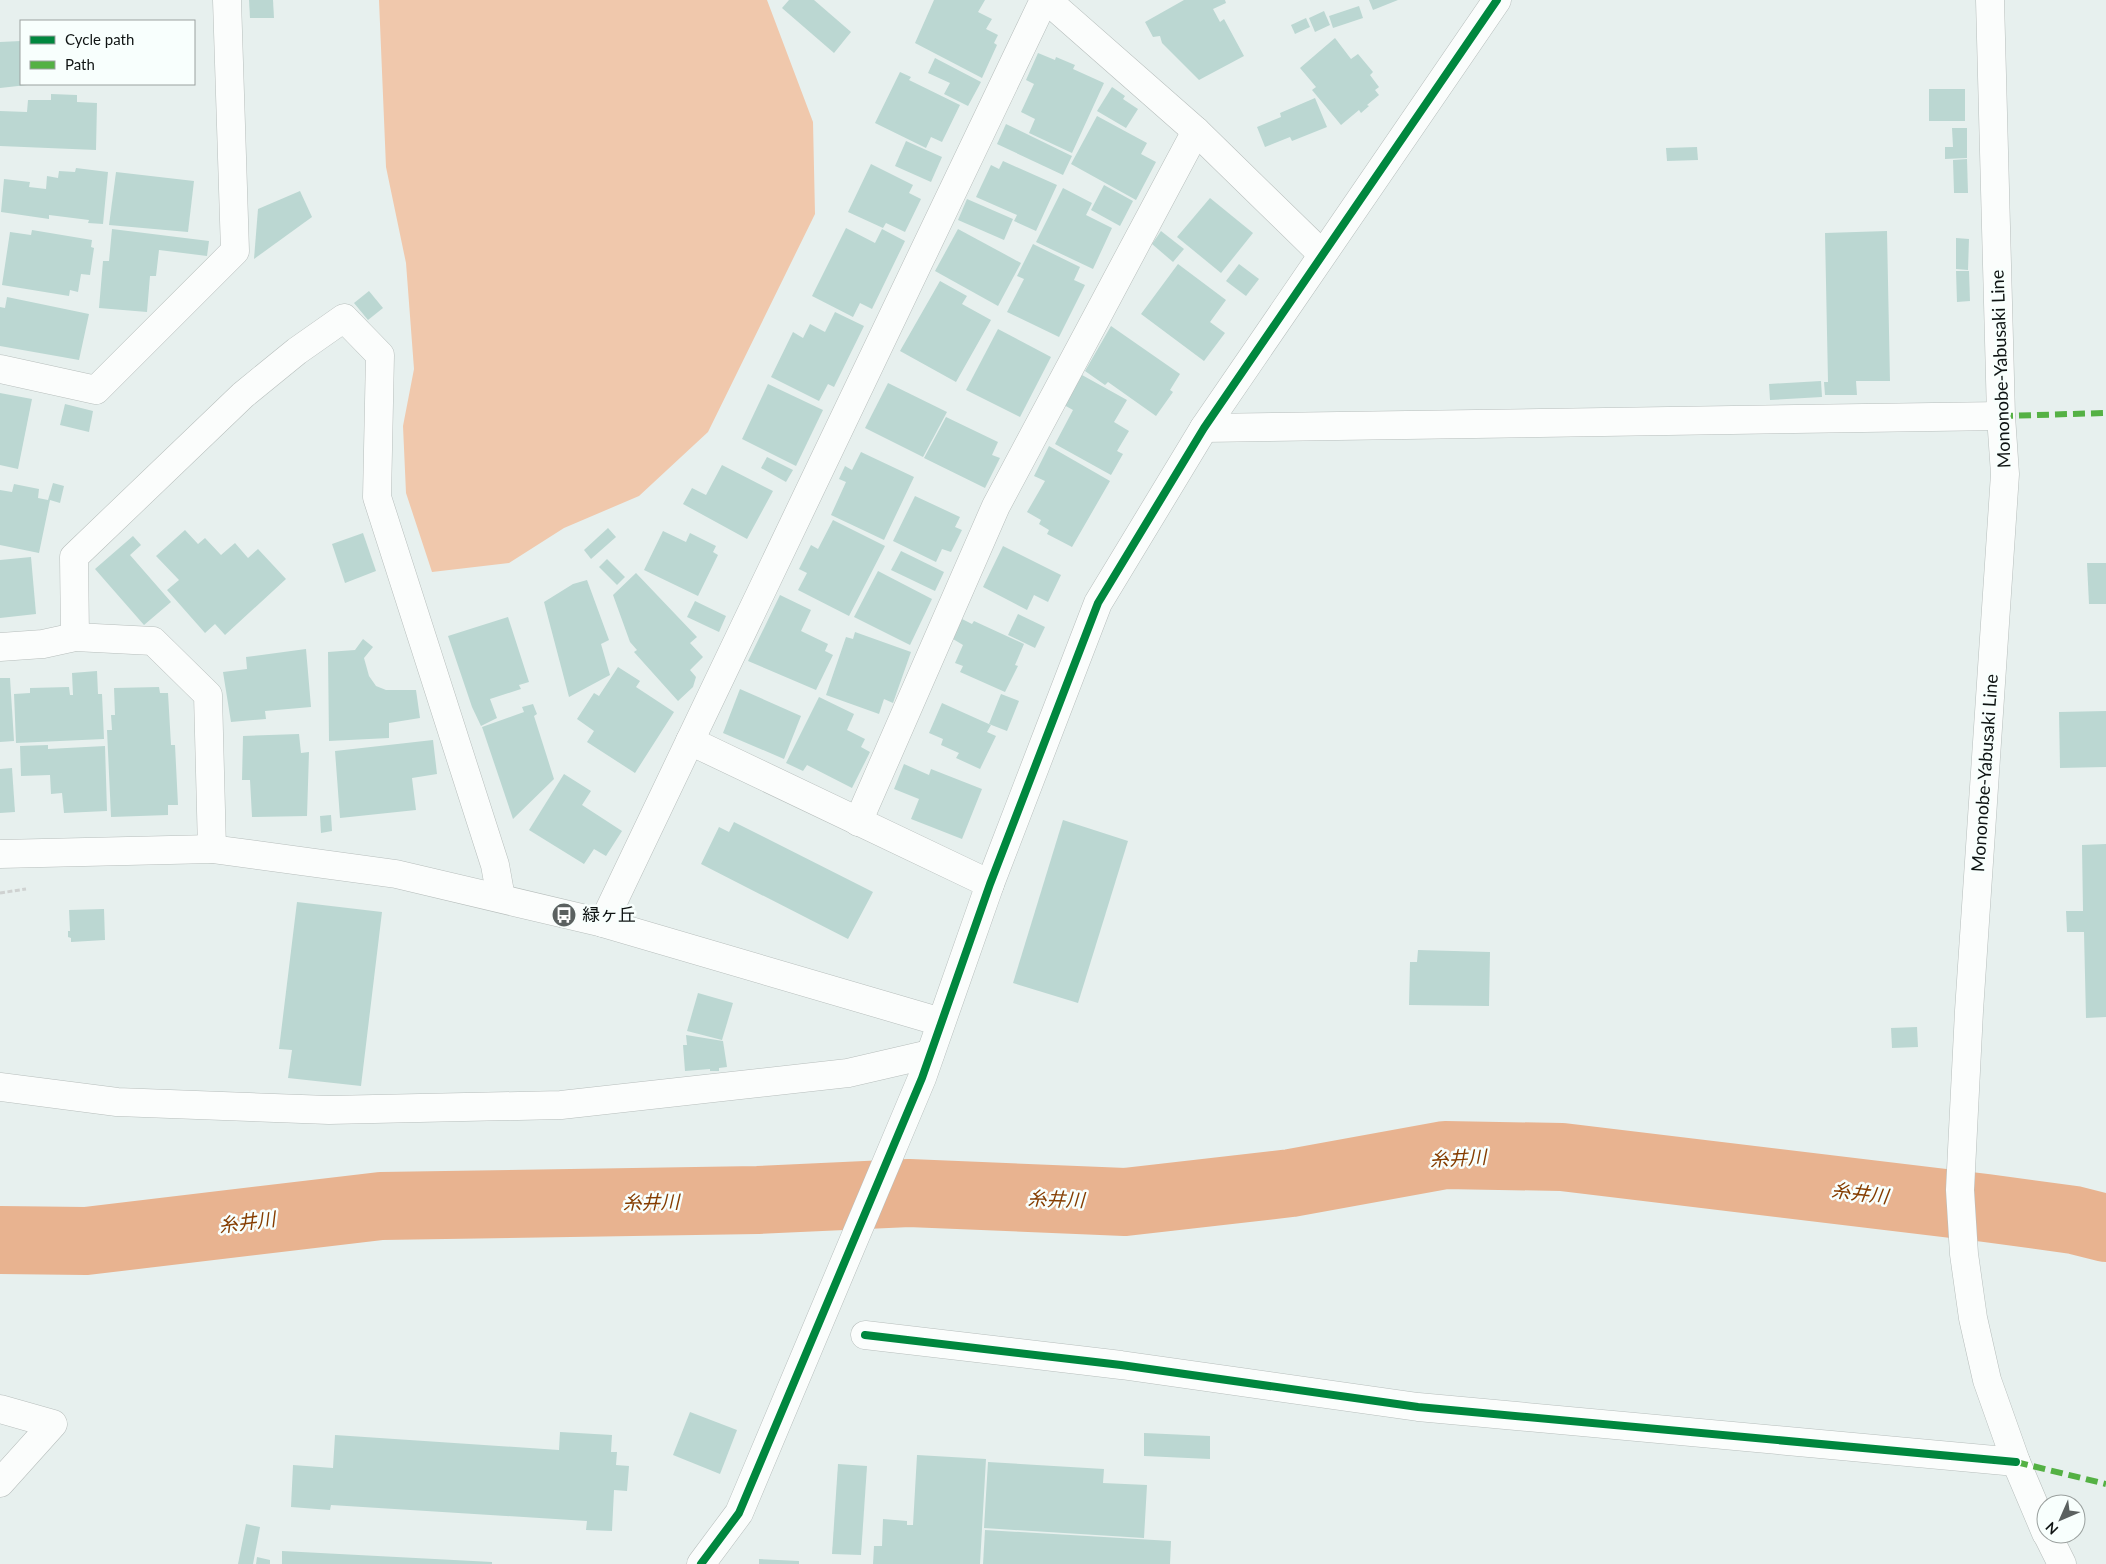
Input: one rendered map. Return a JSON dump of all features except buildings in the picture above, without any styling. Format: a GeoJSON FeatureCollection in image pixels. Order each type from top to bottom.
{"type":"FeatureCollection","features":[{"type":"Feature","properties":{"kind":"street"},"geometry":{"type":"LineString","coordinates":[[0,369],[96,390],[235,251],[227,0]]}},
{"type":"Feature","properties":{"kind":"street"},"geometry":{"type":"LineString","coordinates":[[603,923],[1046,0],[1196,131],[1322,254]]}},
{"type":"Feature","properties":{"kind":"street"},"geometry":{"type":"LineString","coordinates":[[700,1564],[739,1513],[793,1388],[926,1066],[990,884],[1098,602],[1204,428],[1497,0]]}},
{"type":"Feature","properties":{"kind":"street","name":"Mononobe-Yabusaki Line"},"geometry":{"type":"LineString","coordinates":[[1990,0],[2001,416],[2005,474],[1960,1190],[1964,1254],[1973,1318],[1987,1380],[2012,1451],[2036,1509]]}},
{"type":"Feature","properties":{"kind":"street"},"geometry":{"type":"LineString","coordinates":[[858,822],[996,506],[1196,131]]}},
{"type":"Feature","properties":{"kind":"street"},"geometry":{"type":"LineString","coordinates":[[75,637],[74,557],[243,394],[344,318],[380,355],[376,496],[496,865],[501,898]]}},
{"type":"Feature","properties":{"kind":"street"},"geometry":{"type":"LineString","coordinates":[[1204,428],[2001,416]]}},
{"type":"Feature","properties":{"kind":"street"},"geometry":{"type":"LineString","coordinates":[[0,647],[43,644],[75,637],[153,641],[208,695],[212,849]]}},
{"type":"Feature","properties":{"kind":"street"},"geometry":{"type":"LineString","coordinates":[[690,741],[990,884]]}},
{"type":"Feature","properties":{"kind":"street"},"geometry":{"type":"LineString","coordinates":[[0,854],[212,849],[396,874],[603,923],[941,1022]]}},
{"type":"Feature","properties":{"kind":"street"},"geometry":{"type":"LineString","coordinates":[[0,1088],[117,1102],[329,1110],[561,1105],[926,1066]]}},
{"type":"Feature","properties":{"kind":"street"},"geometry":{"type":"LineString","coordinates":[[865,1335],[1121,1365],[1418,1407],[2012,1451]]}},
{"type":"Feature","properties":{"kind":"street"},"geometry":{"type":"LineString","coordinates":[[0,1409],[54,1424],[0,1483]]}},
{"type":"Feature","properties":{"kind":"street","name":"Mononobe-Yabusaki Line"},"geometry":{"type":"LineString","coordinates":[[2052,1544],[2062,1564]]}},
{"type":"Feature","properties":{"kind":"shaded area"},"geometry":{"type":"Polygon","coordinates":[[[379,0],[767,0],[813,122],[815,214],[708,432],[639,496],[564,528],[509,563],[432,572],[406,493],[403,426],[414,369],[406,263],[386,167],[379,0]]]}},
{"type":"Feature","properties":{"kind":"waterway","name":"糸井川"},"geometry":{"type":"LineString","coordinates":[[0,1240],[86,1241],[381,1206],[758,1200],[909,1193],[1125,1202],[1291,1183],[1445,1155],[1562,1157],[1986,1208],[2074,1220],[2106,1228]]}},
{"type":"Feature","properties":{"kind":"marked path"},"geometry":{"type":"LineString","coordinates":[[2001,416],[2106,413]]}},
{"type":"Feature","properties":{"kind":"marked path"},"geometry":{"type":"LineString","coordinates":[[2016,1462],[2106,1484]]}},
{"type":"Feature","properties":{"kind":"cycle path"},"geometry":{"type":"LineString","coordinates":[[701,1564],[739,1513],[922,1078],[990,884],[1098,603],[1204,428],[1497,0]]}},
{"type":"Feature","properties":{"kind":"cycle path"},"geometry":{"type":"LineString","coordinates":[[865,1335],[1121,1365],[1418,1407],[2016,1462]]}},
{"type":"Feature","properties":{"kind":"place","name":"緑ヶ丘"},"geometry":{"type":"Point","coordinates":[564,915]}}]}
